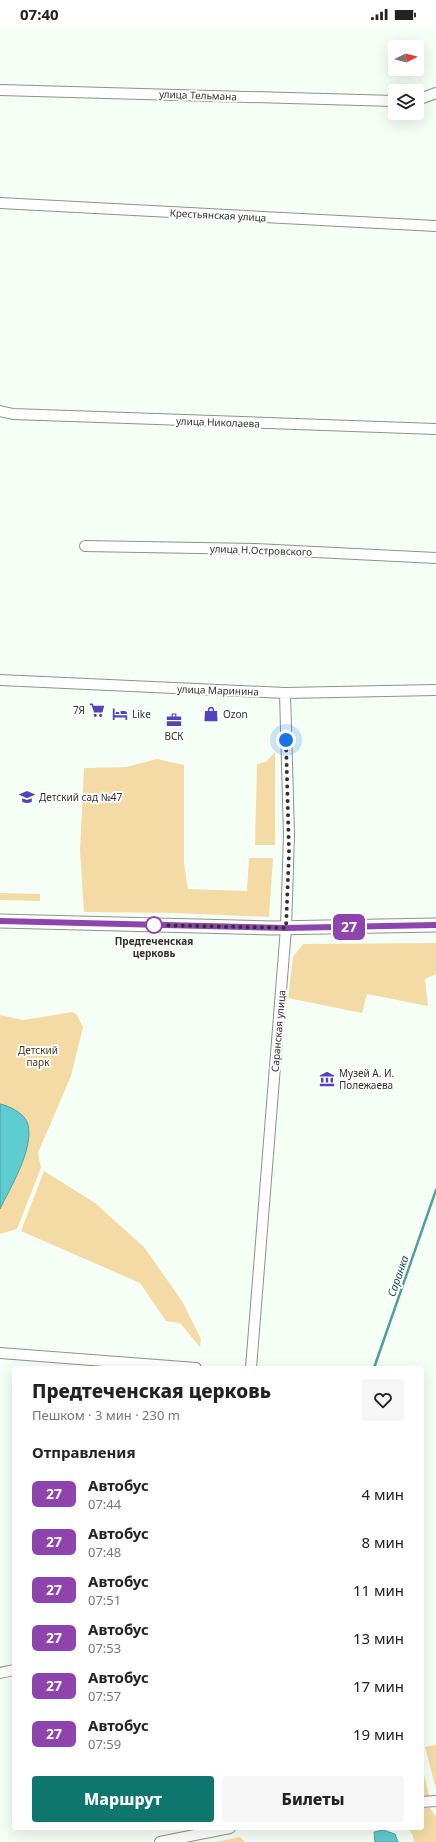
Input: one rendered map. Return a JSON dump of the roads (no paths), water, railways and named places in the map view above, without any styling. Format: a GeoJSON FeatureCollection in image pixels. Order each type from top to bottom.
{"type":"FeatureCollection","features":[{"type":"Feature","properties":{"kind":"main road"},"geometry":{"type":"LineString","coordinates":[[0,921],[286,928],[436,925]]}},
{"type":"Feature","properties":{"kind":"street","name":"улица Тельмана"},"geometry":{"type":"LineString","coordinates":[[0,90],[388,100]]}},
{"type":"Feature","properties":{"kind":"street"},"geometry":{"type":"LineString","coordinates":[[424,97],[436,93]]}},
{"type":"Feature","properties":{"kind":"street","name":"Крестьянская улица"},"geometry":{"type":"LineString","coordinates":[[0,203],[436,226]]}},
{"type":"Feature","properties":{"kind":"street","name":"улица Николаева"},"geometry":{"type":"LineString","coordinates":[[0,411],[13,414],[51,416],[436,429]]}},
{"type":"Feature","properties":{"kind":"street","name":"улица Н.Островского"},"geometry":{"type":"LineString","coordinates":[[86,546],[255,549],[436,558]]}},
{"type":"Feature","properties":{"kind":"street","name":"улица Маринина"},"geometry":{"type":"LineString","coordinates":[[0,680],[285,693],[436,690]]}},
{"type":"Feature","properties":{"kind":"street","name":"Саранская улица"},"geometry":{"type":"LineString","coordinates":[[251,1366],[286,928],[289,841],[285,693]]}},
{"type":"Feature","properties":{"kind":"street"},"geometry":{"type":"LineString","coordinates":[[0,1353],[170,1366]]}},
{"type":"Feature","properties":{"kind":"street"},"geometry":{"type":"LineString","coordinates":[[0,1673],[12,1670]]}},
{"type":"Feature","properties":{"kind":"street"},"geometry":{"type":"LineString","coordinates":[[424,1802],[436,1801]]}},
{"type":"Feature","properties":{"kind":"street"},"geometry":{"type":"LineString","coordinates":[[160,1842],[220,1830]]}},
{"type":"Feature","properties":{"kind":"water"},"geometry":{"type":"Polygon","coordinates":[[[0,1104],[13,1109],[24,1117],[27,1121],[29,1135],[28,1145],[20,1168],[0,1209],[0,1104]]]}},
{"type":"Feature","properties":{"kind":"water"},"geometry":{"type":"Polygon","coordinates":[[[383,1830],[395,1834],[398,1842],[375,1842],[374,1832],[383,1830]]]}},
{"type":"Feature","properties":{"kind":"waterway","name":"Саранка"},"geometry":{"type":"LineString","coordinates":[[375,1366],[436,1190]]}},
{"type":"Feature","properties":{"kind":"place","name":"7Я"},"geometry":{"type":"Point","coordinates":[97,710]}},
{"type":"Feature","properties":{"kind":"place","name":"Like"},"geometry":{"type":"Point","coordinates":[120,714]}},
{"type":"Feature","properties":{"kind":"place","name":"Ozon"},"geometry":{"type":"Point","coordinates":[211,714]}},
{"type":"Feature","properties":{"kind":"place","name":"ВСК"},"geometry":{"type":"Point","coordinates":[174,720]}},
{"type":"Feature","properties":{"kind":"place","name":"Детский сад №47"},"geometry":{"type":"Point","coordinates":[27,797]}},
{"type":"Feature","properties":{"kind":"place","name":"Предтеченская церковь"},"geometry":{"type":"Point","coordinates":[154,925]}},
{"type":"Feature","properties":{"kind":"place","name":"Музей А. И. Полежаева"},"geometry":{"type":"Point","coordinates":[327,1079]}},
{"type":"Feature","properties":{"kind":"park label","name":"Детский парк"},"geometry":{"type":"Point","coordinates":[38,1056]}}]}
